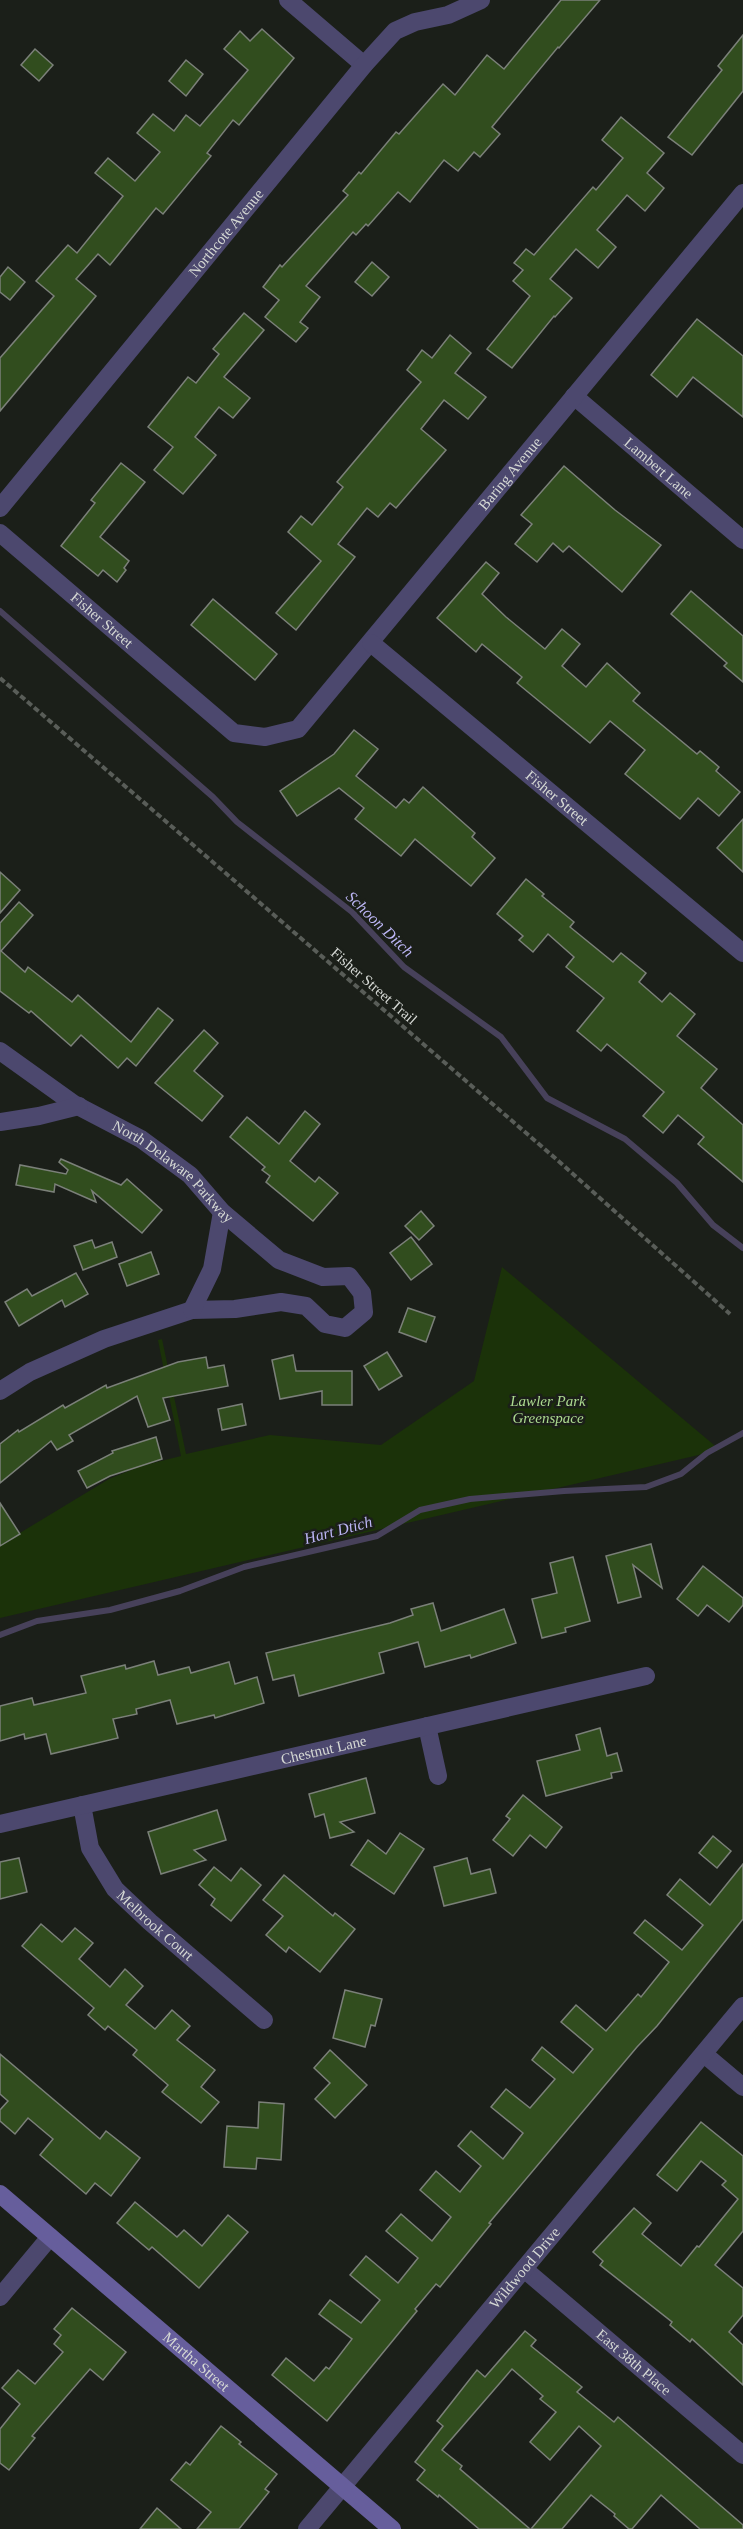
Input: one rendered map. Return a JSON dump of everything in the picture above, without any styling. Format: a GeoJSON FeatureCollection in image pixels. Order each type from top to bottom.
{"type":"FeatureCollection","features":[{"type":"Feature","properties":{"kind":"street"},"geometry":{"type":"LineString","coordinates":[[288,0],[364,65]]}},
{"type":"Feature","properties":{"kind":"street","name":"Northcote Avenue"},"geometry":{"type":"LineString","coordinates":[[0,508],[364,65],[395,31],[415,21],[448,15],[481,0]]}},
{"type":"Feature","properties":{"kind":"street","name":"Baring Avenue"},"geometry":{"type":"LineString","coordinates":[[266,737],[298,729],[743,193]]}},
{"type":"Feature","properties":{"kind":"street","name":"Lambert Lane"},"geometry":{"type":"LineString","coordinates":[[574,396],[743,540]]}},
{"type":"Feature","properties":{"kind":"street","name":"Fisher Street"},"geometry":{"type":"LineString","coordinates":[[0,533],[234,733],[266,737]]}},
{"type":"Feature","properties":{"kind":"street","name":"Fisher Street"},"geometry":{"type":"LineString","coordinates":[[371,643],[743,953]]}},
{"type":"Feature","properties":{"kind":"street","name":"North Delaware Parkway"},"geometry":{"type":"LineString","coordinates":[[0,1051],[79,1106],[141,1139],[190,1175],[222,1212],[279,1260],[323,1277],[349,1276],[362,1293],[364,1312],[345,1328],[325,1324],[306,1306],[281,1302],[235,1309],[192,1310]]}},
{"type":"Feature","properties":{"kind":"street"},"geometry":{"type":"LineString","coordinates":[[0,1122],[39,1116],[79,1106]]}},
{"type":"Feature","properties":{"kind":"street"},"geometry":{"type":"LineString","coordinates":[[0,1391],[30,1372],[104,1339],[192,1310],[212,1269],[222,1212]]}},
{"type":"Feature","properties":{"kind":"street","name":"Chestnut Lane"},"geometry":{"type":"LineString","coordinates":[[0,1824],[646,1676]]}},
{"type":"Feature","properties":{"kind":"street"},"geometry":{"type":"LineString","coordinates":[[427,1726],[438,1776]]}},
{"type":"Feature","properties":{"kind":"street","name":"Melbrook Court"},"geometry":{"type":"LineString","coordinates":[[82,1805],[90,1848],[115,1888],[150,1922],[264,2020]]}},
{"type":"Feature","properties":{"kind":"street","name":"Wildwood Drive"},"geometry":{"type":"LineString","coordinates":[[307,2529],[743,2007]]}},
{"type":"Feature","properties":{"kind":"street"},"geometry":{"type":"LineString","coordinates":[[704,2054],[743,2087]]}},
{"type":"Feature","properties":{"kind":"street","name":"Martha Street"},"geometry":{"type":"LineString","coordinates":[[0,2194],[392,2529]]}},
{"type":"Feature","properties":{"kind":"street"},"geometry":{"type":"LineString","coordinates":[[0,2297],[50,2236]]}},
{"type":"Feature","properties":{"kind":"street","name":"East 38th Place"},"geometry":{"type":"LineString","coordinates":[[524,2269],[743,2455]]}},
{"type":"Feature","properties":{"kind":"path","name":"Fisher Street Trail"},"geometry":{"type":"LineString","coordinates":[[0,678],[555,1158],[730,1314]]}},
{"type":"Feature","properties":{"kind":"green space","name":"Lawler Park Greenspace"},"geometry":{"type":"Polygon","coordinates":[[[502,1267],[720,1450],[0,1618],[0,1545],[109,1479],[141,1466],[181,1456],[158,1340],[162,1339],[186,1454],[270,1435],[381,1445],[474,1381],[502,1267]]]}},
{"type":"Feature","properties":{"kind":"building"},"geometry":{"type":"Polygon","coordinates":[[[561,0],[600,0],[492,127],[500,134],[480,157],[474,152],[458,171],[444,160],[410,202],[398,192],[368,226],[366,224],[356,235],[353,232],[306,286],[320,297],[300,322],[308,328],[296,342],[265,317],[279,300],[263,287],[280,265],[282,267],[348,195],[343,191],[359,172],[361,174],[396,132],[399,134],[443,84],[455,95],[487,55],[504,69],[561,0]]]}},
{"type":"Feature","properties":{"kind":"building"},"geometry":{"type":"Polygon","coordinates":[[[262,29],[294,58],[239,125],[233,120],[207,153],[211,156],[163,214],[156,208],[110,265],[98,254],[76,279],[96,296],[0,411],[0,358],[54,296],[36,281],[68,245],[77,253],[123,196],[95,173],[108,158],[135,181],[160,152],[137,133],[153,114],[174,131],[186,115],[200,126],[248,70],[224,49],[240,31],[250,41],[262,29]]]}},
{"type":"Feature","properties":{"kind":"building"},"geometry":{"type":"Polygon","coordinates":[[[743,35],[743,91],[692,155],[668,137],[722,70],[718,66],[743,35]]]}},
{"type":"Feature","properties":{"kind":"building"},"geometry":{"type":"Polygon","coordinates":[[[35,49],[53,65],[39,81],[21,65],[35,49]]]}},
{"type":"Feature","properties":{"kind":"building"},"geometry":{"type":"Polygon","coordinates":[[[186,60],[203,74],[186,96],[169,81],[186,60]]]}},
{"type":"Feature","properties":{"kind":"building"},"geometry":{"type":"Polygon","coordinates":[[[621,117],[664,153],[647,173],[664,188],[645,211],[627,195],[597,230],[616,247],[598,268],[576,249],[550,279],[572,298],[554,316],[512,368],[487,349],[530,296],[513,281],[523,270],[514,263],[526,249],[534,255],[593,187],[596,190],[623,158],[602,140],[621,117]]]}},
{"type":"Feature","properties":{"kind":"building"},"geometry":{"type":"Polygon","coordinates":[[[372,262],[389,277],[372,296],[355,282],[372,262]]]}},
{"type":"Feature","properties":{"kind":"building"},"geometry":{"type":"Polygon","coordinates":[[[8,267],[25,282],[10,300],[0,292],[0,277],[8,267]]]}},
{"type":"Feature","properties":{"kind":"building"},"geometry":{"type":"Polygon","coordinates":[[[244,313],[264,330],[224,377],[250,398],[233,418],[219,407],[195,437],[216,455],[183,494],[154,470],[173,447],[148,427],[188,377],[196,383],[219,354],[213,349],[244,313]]]}},
{"type":"Feature","properties":{"kind":"building"},"geometry":{"type":"Polygon","coordinates":[[[697,319],[743,356],[743,417],[693,377],[677,397],[651,375],[697,319]]]}},
{"type":"Feature","properties":{"kind":"building"},"geometry":{"type":"Polygon","coordinates":[[[450,335],[471,353],[455,373],[486,397],[468,419],[444,400],[421,429],[446,450],[396,508],[390,503],[378,517],[367,508],[338,544],[355,557],[296,630],[276,613],[321,561],[288,532],[301,516],[312,525],[343,487],[337,482],[421,382],[407,370],[422,350],[432,358],[450,335]]]}},
{"type":"Feature","properties":{"kind":"building"},"geometry":{"type":"Polygon","coordinates":[[[121,463],[145,482],[100,537],[129,561],[124,568],[126,570],[117,582],[103,570],[98,576],[61,546],[95,503],[91,500],[121,463]]]}},
{"type":"Feature","properties":{"kind":"building"},"geometry":{"type":"Polygon","coordinates":[[[564,466],[615,510],[661,545],[622,592],[569,546],[563,552],[553,543],[537,562],[515,544],[532,524],[521,515],[564,466]]]}},
{"type":"Feature","properties":{"kind":"building"},"geometry":{"type":"Polygon","coordinates":[[[486,562],[499,573],[482,594],[506,617],[545,649],[562,629],[580,644],[562,666],[586,687],[607,663],[640,693],[633,701],[697,754],[700,751],[719,767],[716,771],[740,792],[719,816],[698,798],[680,819],[625,774],[645,750],[610,721],[590,743],[517,683],[522,677],[482,644],[476,652],[437,618],[486,562]]]}},
{"type":"Feature","properties":{"kind":"building"},"geometry":{"type":"Polygon","coordinates":[[[691,591],[743,636],[743,682],[724,666],[727,663],[671,614],[691,591]]]}},
{"type":"Feature","properties":{"kind":"building"},"geometry":{"type":"Polygon","coordinates":[[[213,599],[277,654],[255,680],[191,625],[213,599]]]}},
{"type":"Feature","properties":{"kind":"building"},"geometry":{"type":"Polygon","coordinates":[[[354,730],[378,749],[356,776],[396,808],[404,799],[409,803],[423,787],[475,833],[472,837],[495,858],[471,886],[415,839],[401,856],[355,819],[364,808],[339,788],[297,816],[280,791],[334,754],[354,730]]]}},
{"type":"Feature","properties":{"kind":"building"},"geometry":{"type":"Polygon","coordinates":[[[743,819],[743,872],[717,848],[743,819]]]}},
{"type":"Feature","properties":{"kind":"building"},"geometry":{"type":"Polygon","coordinates":[[[0,872],[20,890],[0,913],[0,872]]]}},
{"type":"Feature","properties":{"kind":"building"},"geometry":{"type":"Polygon","coordinates":[[[526,879],[544,894],[542,896],[574,922],[570,927],[613,962],[621,953],[646,973],[639,982],[662,1002],[670,993],[695,1014],[677,1036],[717,1069],[701,1088],[743,1125],[743,1182],[698,1144],[704,1137],[678,1115],[663,1133],[643,1116],[664,1092],[607,1044],[601,1051],[577,1031],[604,998],[566,967],[574,957],[548,934],[533,952],[519,940],[523,936],[497,914],[526,879]]]}},
{"type":"Feature","properties":{"kind":"building"},"geometry":{"type":"Polygon","coordinates":[[[19,902],[33,915],[1,951],[25,972],[28,967],[72,1002],[78,995],[131,1042],[158,1008],[173,1020],[136,1066],[127,1058],[118,1068],[81,1035],[71,1046],[31,1011],[29,1013],[0,991],[0,923],[19,902]]]}},
{"type":"Feature","properties":{"kind":"building"},"geometry":{"type":"Polygon","coordinates":[[[204,1030],[218,1043],[194,1071],[223,1096],[202,1121],[155,1083],[204,1030]]]}},
{"type":"Feature","properties":{"kind":"building"},"geometry":{"type":"Polygon","coordinates":[[[305,1111],[320,1124],[290,1161],[315,1182],[319,1177],[338,1193],[313,1221],[266,1182],[270,1176],[262,1170],[265,1167],[230,1137],[247,1117],[279,1144],[305,1111]]]}},
{"type":"Feature","properties":{"kind":"building"},"geometry":{"type":"Polygon","coordinates":[[[61,1159],[121,1185],[127,1179],[162,1210],[142,1233],[92,1191],[96,1202],[55,1184],[54,1192],[16,1185],[20,1165],[66,1174],[68,1170],[59,1162],[61,1159]]]}},
{"type":"Feature","properties":{"kind":"building"},"geometry":{"type":"Polygon","coordinates":[[[421,1211],[434,1226],[419,1240],[405,1226],[421,1211]]]}},
{"type":"Feature","properties":{"kind":"building"},"geometry":{"type":"Polygon","coordinates":[[[411,1237],[432,1264],[411,1280],[390,1253],[411,1237]]]}},
{"type":"Feature","properties":{"kind":"building"},"geometry":{"type":"Polygon","coordinates":[[[92,1240],[95,1248],[112,1242],[117,1257],[83,1270],[74,1246],[92,1240]]]}},
{"type":"Feature","properties":{"kind":"building"},"geometry":{"type":"Polygon","coordinates":[[[151,1252],[159,1274],[127,1286],[119,1264],[151,1252]]]}},
{"type":"Feature","properties":{"kind":"building"},"geometry":{"type":"Polygon","coordinates":[[[76,1273],[88,1294],[65,1307],[62,1300],[19,1326],[5,1302],[27,1289],[32,1296],[76,1273]]]}},
{"type":"Feature","properties":{"kind":"building"},"geometry":{"type":"Polygon","coordinates":[[[408,1308],[435,1317],[426,1342],[399,1332],[408,1308]]]}},
{"type":"Feature","properties":{"kind":"building"},"geometry":{"type":"Polygon","coordinates":[[[387,1352],[402,1376],[379,1390],[364,1366],[387,1352]]]}},
{"type":"Feature","properties":{"kind":"building"},"geometry":{"type":"Polygon","coordinates":[[[293,1355],[296,1371],[352,1371],[352,1405],[322,1405],[322,1391],[280,1399],[272,1360],[293,1355]]]}},
{"type":"Feature","properties":{"kind":"building"},"geometry":{"type":"Polygon","coordinates":[[[206,1357],[208,1368],[224,1365],[228,1386],[163,1398],[170,1420],[148,1427],[137,1396],[69,1435],[73,1441],[57,1450],[51,1441],[0,1483],[0,1444],[18,1430],[19,1432],[63,1405],[65,1408],[106,1385],[107,1388],[178,1362],[206,1357]]]}},
{"type":"Feature","properties":{"kind":"building"},"geometry":{"type":"Polygon","coordinates":[[[242,1404],[246,1425],[222,1430],[218,1409],[242,1404]]]}},
{"type":"Feature","properties":{"kind":"building"},"geometry":{"type":"Polygon","coordinates":[[[156,1437],[162,1459],[110,1476],[87,1488],[78,1471],[113,1453],[112,1451],[156,1437]]]}},
{"type":"Feature","properties":{"kind":"building"},"geometry":{"type":"Polygon","coordinates":[[[0,1503],[20,1534],[0,1546],[0,1503]]]}},
{"type":"Feature","properties":{"kind":"building"},"geometry":{"type":"Polygon","coordinates":[[[651,1544],[662,1588],[633,1565],[641,1597],[618,1603],[606,1556],[651,1544]]]}},
{"type":"Feature","properties":{"kind":"building"},"geometry":{"type":"Polygon","coordinates":[[[573,1557],[590,1621],[565,1628],[566,1632],[542,1638],[532,1599],[557,1593],[550,1563],[573,1557]]]}},
{"type":"Feature","properties":{"kind":"building"},"geometry":{"type":"Polygon","coordinates":[[[703,1566],[743,1598],[743,1605],[729,1622],[707,1605],[698,1616],[677,1599],[703,1566]]]}},
{"type":"Feature","properties":{"kind":"building"},"geometry":{"type":"Polygon","coordinates":[[[433,1603],[441,1631],[504,1609],[516,1643],[471,1658],[470,1655],[425,1667],[418,1642],[379,1653],[384,1673],[299,1696],[294,1675],[273,1680],[266,1653],[390,1623],[413,1615],[411,1609],[433,1603]]]}},
{"type":"Feature","properties":{"kind":"building"},"geometry":{"type":"Polygon","coordinates":[[[154,1661],[158,1675],[189,1667],[191,1673],[229,1662],[235,1684],[257,1677],[264,1703],[215,1718],[214,1715],[177,1724],[170,1700],[136,1709],[137,1714],[113,1719],[118,1738],[51,1754],[46,1734],[25,1739],[24,1734],[0,1741],[0,1706],[32,1698],[34,1705],[86,1693],[81,1676],[125,1665],[126,1669],[154,1661]]]}},
{"type":"Feature","properties":{"kind":"building"},"geometry":{"type":"Polygon","coordinates":[[[600,1728],[607,1756],[617,1753],[622,1771],[611,1773],[612,1778],[546,1796],[537,1761],[580,1750],[576,1735],[600,1728]]]}},
{"type":"Feature","properties":{"kind":"building"},"geometry":{"type":"Polygon","coordinates":[[[366,1778],[375,1813],[340,1822],[354,1832],[330,1838],[324,1814],[315,1817],[309,1794],[366,1778]]]}},
{"type":"Feature","properties":{"kind":"building"},"geometry":{"type":"Polygon","coordinates":[[[523,1795],[562,1827],[546,1848],[530,1835],[513,1856],[493,1840],[510,1819],[506,1816],[523,1795]]]}},
{"type":"Feature","properties":{"kind":"building"},"geometry":{"type":"Polygon","coordinates":[[[217,1810],[226,1840],[194,1850],[206,1860],[161,1874],[148,1832],[217,1810]]]}},
{"type":"Feature","properties":{"kind":"building"},"geometry":{"type":"Polygon","coordinates":[[[400,1833],[424,1849],[394,1894],[351,1865],[368,1840],[386,1854],[400,1833]]]}},
{"type":"Feature","properties":{"kind":"building"},"geometry":{"type":"Polygon","coordinates":[[[713,1836],[731,1851],[717,1868],[699,1853],[713,1836]]]}},
{"type":"Feature","properties":{"kind":"building"},"geometry":{"type":"Polygon","coordinates":[[[19,1858],[27,1892],[0,1899],[0,1862],[19,1858]]]}},
{"type":"Feature","properties":{"kind":"building"},"geometry":{"type":"Polygon","coordinates":[[[467,1858],[471,1874],[490,1869],[496,1893],[444,1906],[434,1867],[467,1858]]]}},
{"type":"Feature","properties":{"kind":"building"},"geometry":{"type":"Polygon","coordinates":[[[743,1864],[743,1919],[657,2026],[489,2223],[491,2224],[440,2287],[436,2284],[415,2309],[417,2311],[327,2421],[272,2375],[286,2358],[314,2381],[326,2367],[329,2369],[352,2339],[319,2314],[330,2300],[361,2323],[380,2300],[350,2275],[366,2256],[398,2283],[418,2258],[386,2231],[401,2214],[432,2241],[451,2217],[420,2190],[436,2171],[460,2192],[481,2166],[458,2146],[471,2131],[503,2159],[523,2133],[491,2107],[506,2089],[530,2108],[555,2079],[532,2060],[542,2047],[573,2073],[593,2049],[561,2022],[576,2005],[606,2031],[638,1994],[641,1997],[669,1962],[634,1933],[645,1920],[682,1950],[703,1925],[667,1895],[680,1879],[710,1905],[743,1864]]]}},
{"type":"Feature","properties":{"kind":"building"},"geometry":{"type":"Polygon","coordinates":[[[214,1867],[231,1881],[241,1868],[261,1885],[231,1921],[211,1905],[215,1899],[199,1885],[214,1867]]]}},
{"type":"Feature","properties":{"kind":"building"},"geometry":{"type":"Polygon","coordinates":[[[284,1875],[333,1916],[335,1913],[355,1929],[320,1972],[289,1947],[286,1952],[266,1935],[283,1916],[263,1900],[284,1875]]]}},
{"type":"Feature","properties":{"kind":"building"},"geometry":{"type":"Polygon","coordinates":[[[41,1924],[62,1942],[75,1928],[93,1943],[79,1959],[110,1987],[125,1969],[143,1986],[126,2005],[155,2029],[172,2010],[190,2026],[177,2040],[215,2070],[201,2087],[219,2102],[201,2123],[162,2092],[168,2085],[133,2055],[137,2050],[108,2026],[105,2030],[88,2015],[94,2008],[22,1946],[41,1924]]]}},
{"type":"Feature","properties":{"kind":"building"},"geometry":{"type":"Polygon","coordinates":[[[345,1990],[382,1999],[375,2026],[371,2025],[365,2047],[333,2038],[345,1990]]]}},
{"type":"Feature","properties":{"kind":"building"},"geometry":{"type":"Polygon","coordinates":[[[330,2050],[367,2085],[335,2118],[315,2099],[330,2083],[314,2068],[330,2050]]]}},
{"type":"Feature","properties":{"kind":"building"},"geometry":{"type":"Polygon","coordinates":[[[0,2054],[100,2139],[106,2131],[140,2158],[111,2196],[95,2183],[86,2194],[40,2155],[53,2139],[28,2118],[15,2134],[0,2121],[0,2110],[8,2101],[0,2094],[0,2054]]]}},
{"type":"Feature","properties":{"kind":"building"},"geometry":{"type":"Polygon","coordinates":[[[259,2102],[284,2104],[281,2160],[257,2158],[256,2169],[224,2167],[227,2126],[258,2128],[259,2102]]]}},
{"type":"Feature","properties":{"kind":"building"},"geometry":{"type":"Polygon","coordinates":[[[701,2122],[743,2156],[743,2231],[715,2265],[743,2288],[743,2315],[729,2332],[743,2345],[743,2385],[692,2339],[690,2342],[670,2325],[672,2322],[600,2265],[603,2261],[593,2252],[634,2208],[651,2223],[642,2234],[681,2266],[697,2246],[699,2247],[738,2199],[722,2185],[726,2181],[701,2161],[677,2191],[657,2175],[701,2122]]]}},
{"type":"Feature","properties":{"kind":"building"},"geometry":{"type":"Polygon","coordinates":[[[135,2202],[177,2237],[184,2230],[202,2246],[228,2215],[248,2232],[199,2288],[152,2247],[149,2250],[117,2223],[135,2202]]]}},
{"type":"Feature","properties":{"kind":"building"},"geometry":{"type":"Polygon","coordinates":[[[72,2308],[126,2352],[103,2380],[90,2369],[32,2436],[35,2438],[9,2470],[0,2463],[0,2429],[20,2404],[2,2388],[18,2370],[35,2384],[63,2352],[54,2344],[61,2335],[54,2329],[72,2308]]]}},
{"type":"Feature","properties":{"kind":"building"},"geometry":{"type":"Polygon","coordinates":[[[525,2331],[536,2340],[531,2346],[582,2387],[577,2392],[614,2422],[618,2417],[743,2525],[743,2529],[700,2529],[661,2495],[632,2529],[629,2529],[614,2516],[615,2514],[591,2495],[562,2529],[531,2529],[601,2446],[579,2426],[550,2460],[530,2442],[556,2412],[540,2399],[543,2396],[512,2369],[442,2450],[462,2466],[460,2469],[530,2529],[479,2529],[439,2495],[438,2497],[417,2480],[425,2470],[415,2462],[443,2426],[437,2421],[477,2370],[485,2377],[525,2331]]]}},
{"type":"Feature","properties":{"kind":"building"},"geometry":{"type":"Polygon","coordinates":[[[221,2426],[241,2442],[239,2444],[277,2474],[265,2489],[269,2492],[239,2529],[197,2529],[211,2512],[171,2480],[186,2462],[190,2465],[221,2426]]]}},
{"type":"Feature","properties":{"kind":"building"},"geometry":{"type":"Polygon","coordinates":[[[157,2508],[181,2529],[140,2529],[157,2508]]]}},
{"type":"Feature","properties":{"kind":"waterway","name":"Schoon Ditch"},"geometry":{"type":"LineString","coordinates":[[0,611],[213,797],[237,822],[352,912],[404,967],[501,1037],[547,1098],[625,1139],[677,1183],[713,1225],[743,1248]]}},
{"type":"Feature","properties":{"kind":"waterway","name":"Hart Dtich"},"geometry":{"type":"LineString","coordinates":[[0,1635],[37,1621],[110,1610],[180,1591],[244,1567],[377,1536],[420,1510],[470,1499],[646,1487],[681,1474],[707,1453],[743,1433]]}}]}
